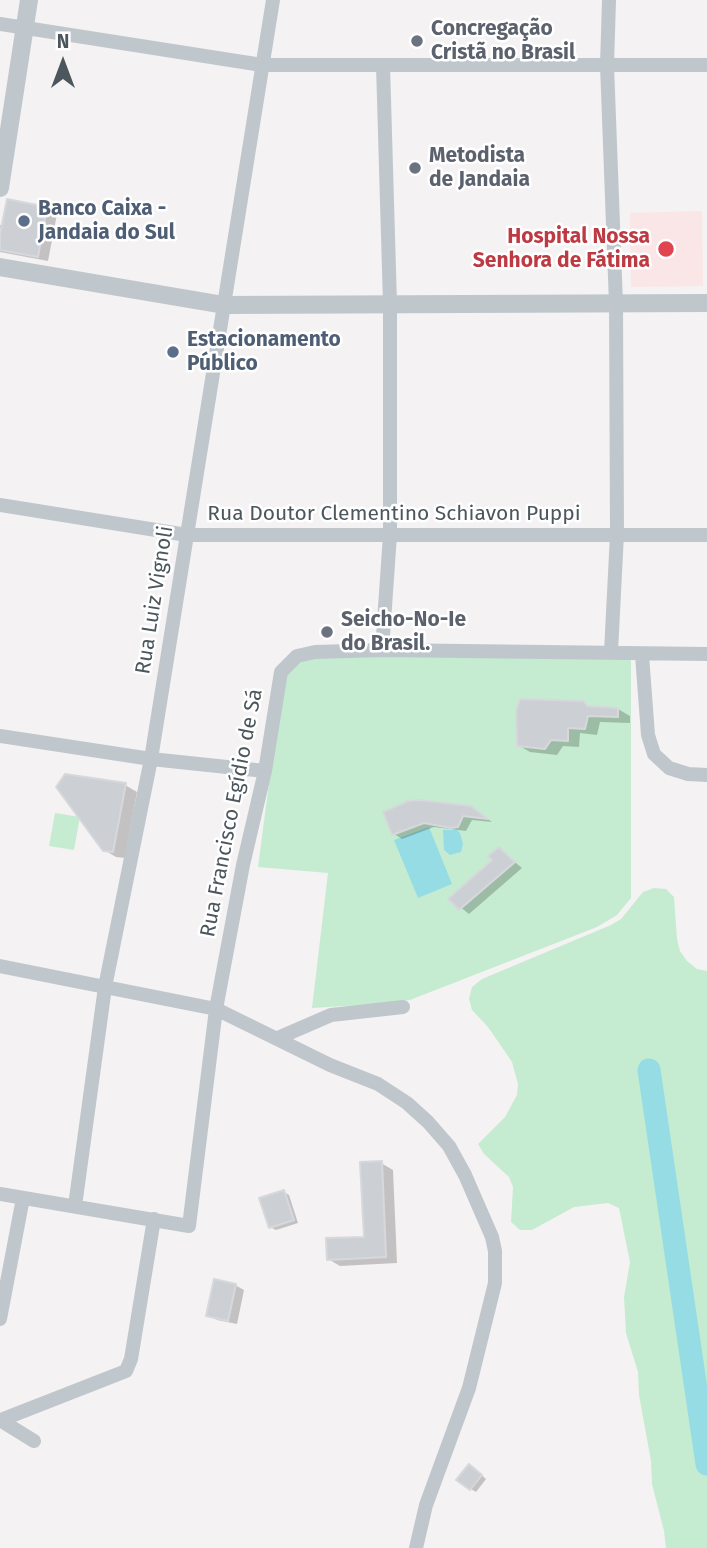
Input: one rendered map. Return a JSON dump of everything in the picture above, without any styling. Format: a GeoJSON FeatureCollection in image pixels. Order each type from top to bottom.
{"type":"FeatureCollection","features":[{"type":"Feature","properties":{"kind":"street"},"geometry":{"type":"LineString","coordinates":[[0,188],[29,0]]}},
{"type":"Feature","properties":{"kind":"street","name":"Rua Luiz Vignoli"},"geometry":{"type":"LineString","coordinates":[[75,1206],[105,987],[151,759],[272,0]]}},
{"type":"Feature","properties":{"kind":"street"},"geometry":{"type":"LineString","coordinates":[[609,0],[607,65],[616,304],[617,534],[611,652]]}},
{"type":"Feature","properties":{"kind":"street"},"geometry":{"type":"LineString","coordinates":[[0,24],[262,65],[707,65]]}},
{"type":"Feature","properties":{"kind":"street"},"geometry":{"type":"LineString","coordinates":[[382,650],[390,535],[390,304],[383,65]]}},
{"type":"Feature","properties":{"kind":"street"},"geometry":{"type":"LineString","coordinates":[[0,267],[224,305],[707,303]]}},
{"type":"Feature","properties":{"kind":"street","name":"Rua Doutor Clementino Schiavon Puppi"},"geometry":{"type":"LineString","coordinates":[[0,505],[187,535],[707,535]]}},
{"type":"Feature","properties":{"kind":"street","name":"Rua Francisco Egídio de Sá"},"geometry":{"type":"LineString","coordinates":[[154,1219],[189,1226],[216,1009],[243,865],[265,771],[281,672],[297,656],[315,652],[382,650],[707,654]]}},
{"type":"Feature","properties":{"kind":"street"},"geometry":{"type":"LineString","coordinates":[[642,655],[648,735],[654,754],[669,768],[688,774],[707,775]]}},
{"type":"Feature","properties":{"kind":"street"},"geometry":{"type":"LineString","coordinates":[[0,736],[151,759],[265,771]]}},
{"type":"Feature","properties":{"kind":"street"},"geometry":{"type":"LineString","coordinates":[[0,966],[216,1009],[330,1065],[377,1084],[407,1103],[449,1146],[492,1237],[496,1266],[492,1300],[469,1388],[426,1505],[416,1548]]}},
{"type":"Feature","properties":{"kind":"street"},"geometry":{"type":"LineString","coordinates":[[278,1038],[331,1015],[403,1007]]}},
{"type":"Feature","properties":{"kind":"street"},"geometry":{"type":"LineString","coordinates":[[0,1194],[154,1219],[131,1359],[126,1371],[0,1420]]}},
{"type":"Feature","properties":{"kind":"street"},"geometry":{"type":"LineString","coordinates":[[0,1319],[23,1198]]}},
{"type":"Feature","properties":{"kind":"street"},"geometry":{"type":"LineString","coordinates":[[0,1420],[34,1441]]}},
{"type":"Feature","properties":{"kind":"shaded area","name":"Hospital Nossa Senhora de Fátima"},"geometry":{"type":"Polygon","coordinates":[[[702,211],[703,286],[631,287],[630,213],[702,211]]]}},
{"type":"Feature","properties":{"kind":"green space"},"geometry":{"type":"Polygon","coordinates":[[[318,655],[631,655],[631,898],[617,915],[597,927],[410,1000],[312,1008],[328,873],[258,867],[283,677],[300,660],[318,655]]]}},
{"type":"Feature","properties":{"kind":"green space"},"geometry":{"type":"Polygon","coordinates":[[[55,813],[80,817],[74,850],[49,846],[55,813]]]}},
{"type":"Feature","properties":{"kind":"green space"},"geometry":{"type":"Polygon","coordinates":[[[654,888],[666,889],[674,897],[680,951],[697,969],[707,971],[707,1548],[666,1548],[652,1484],[638,1372],[626,1333],[624,1297],[630,1262],[619,1208],[608,1203],[574,1207],[532,1230],[520,1230],[511,1222],[513,1187],[509,1177],[484,1154],[478,1144],[505,1117],[517,1095],[518,1084],[512,1062],[488,1027],[472,1010],[469,999],[472,987],[482,979],[611,925],[621,919],[643,892],[654,888]]]}},
{"type":"Feature","properties":{"kind":"water"},"geometry":{"type":"Polygon","coordinates":[[[429,827],[452,884],[418,898],[394,840],[429,827]]]}},
{"type":"Feature","properties":{"kind":"water"},"geometry":{"type":"Polygon","coordinates":[[[443,830],[457,830],[460,833],[463,844],[461,852],[450,855],[444,850],[443,830]]]}},
{"type":"Feature","properties":{"kind":"building","name":"Banco Caixa - Jandaia do Sul"},"geometry":{"type":"Polygon","coordinates":[[[7,199],[47,207],[38,257],[0,250],[0,234],[7,199]]]}},
{"type":"Feature","properties":{"kind":"building"},"geometry":{"type":"Polygon","coordinates":[[[520,699],[584,701],[587,706],[618,708],[618,717],[588,716],[585,729],[568,728],[568,741],[551,740],[545,749],[517,746],[516,711],[520,699]]]}},
{"type":"Feature","properties":{"kind":"building"},"geometry":{"type":"Polygon","coordinates":[[[65,774],[126,783],[113,852],[103,851],[56,787],[65,774]]]}},
{"type":"Feature","properties":{"kind":"building"},"geometry":{"type":"Polygon","coordinates":[[[408,801],[471,806],[488,819],[463,816],[458,827],[424,823],[392,835],[383,812],[408,801]]]}},
{"type":"Feature","properties":{"kind":"building"},"geometry":{"type":"Polygon","coordinates":[[[499,847],[515,862],[459,910],[448,899],[492,860],[488,856],[499,847]]]}},
{"type":"Feature","properties":{"kind":"building"},"geometry":{"type":"Polygon","coordinates":[[[382,1161],[386,1257],[327,1260],[326,1238],[364,1237],[360,1162],[382,1161]]]}},
{"type":"Feature","properties":{"kind":"building"},"geometry":{"type":"Polygon","coordinates":[[[284,1190],[294,1220],[269,1228],[259,1198],[284,1190]]]}},
{"type":"Feature","properties":{"kind":"building"},"geometry":{"type":"Polygon","coordinates":[[[214,1279],[236,1284],[228,1321],[206,1316],[214,1279]]]}},
{"type":"Feature","properties":{"kind":"building"},"geometry":{"type":"Polygon","coordinates":[[[469,1464],[482,1475],[470,1490],[456,1480],[469,1464]]]}},
{"type":"Feature","properties":{"kind":"waterway"},"geometry":{"type":"LineString","coordinates":[[649,1070],[707,1464]]}},
{"type":"Feature","properties":{"kind":"place","name":"Concregação Cristã no Brasil"},"geometry":{"type":"Point","coordinates":[417,41]}},
{"type":"Feature","properties":{"kind":"place","name":"Metodista de Jandaia"},"geometry":{"type":"Point","coordinates":[415,168]}},
{"type":"Feature","properties":{"kind":"place","name":"Banco Caixa - Jandaia do Sul"},"geometry":{"type":"Point","coordinates":[24,221]}},
{"type":"Feature","properties":{"kind":"place","name":"Hospital Nossa Senhora de Fátima"},"geometry":{"type":"Point","coordinates":[666,249]}},
{"type":"Feature","properties":{"kind":"place","name":"Estacionamento Público"},"geometry":{"type":"Point","coordinates":[173,352]}},
{"type":"Feature","properties":{"kind":"place","name":"Seicho-No-Ie do Brasil."},"geometry":{"type":"Point","coordinates":[327,632]}}]}
